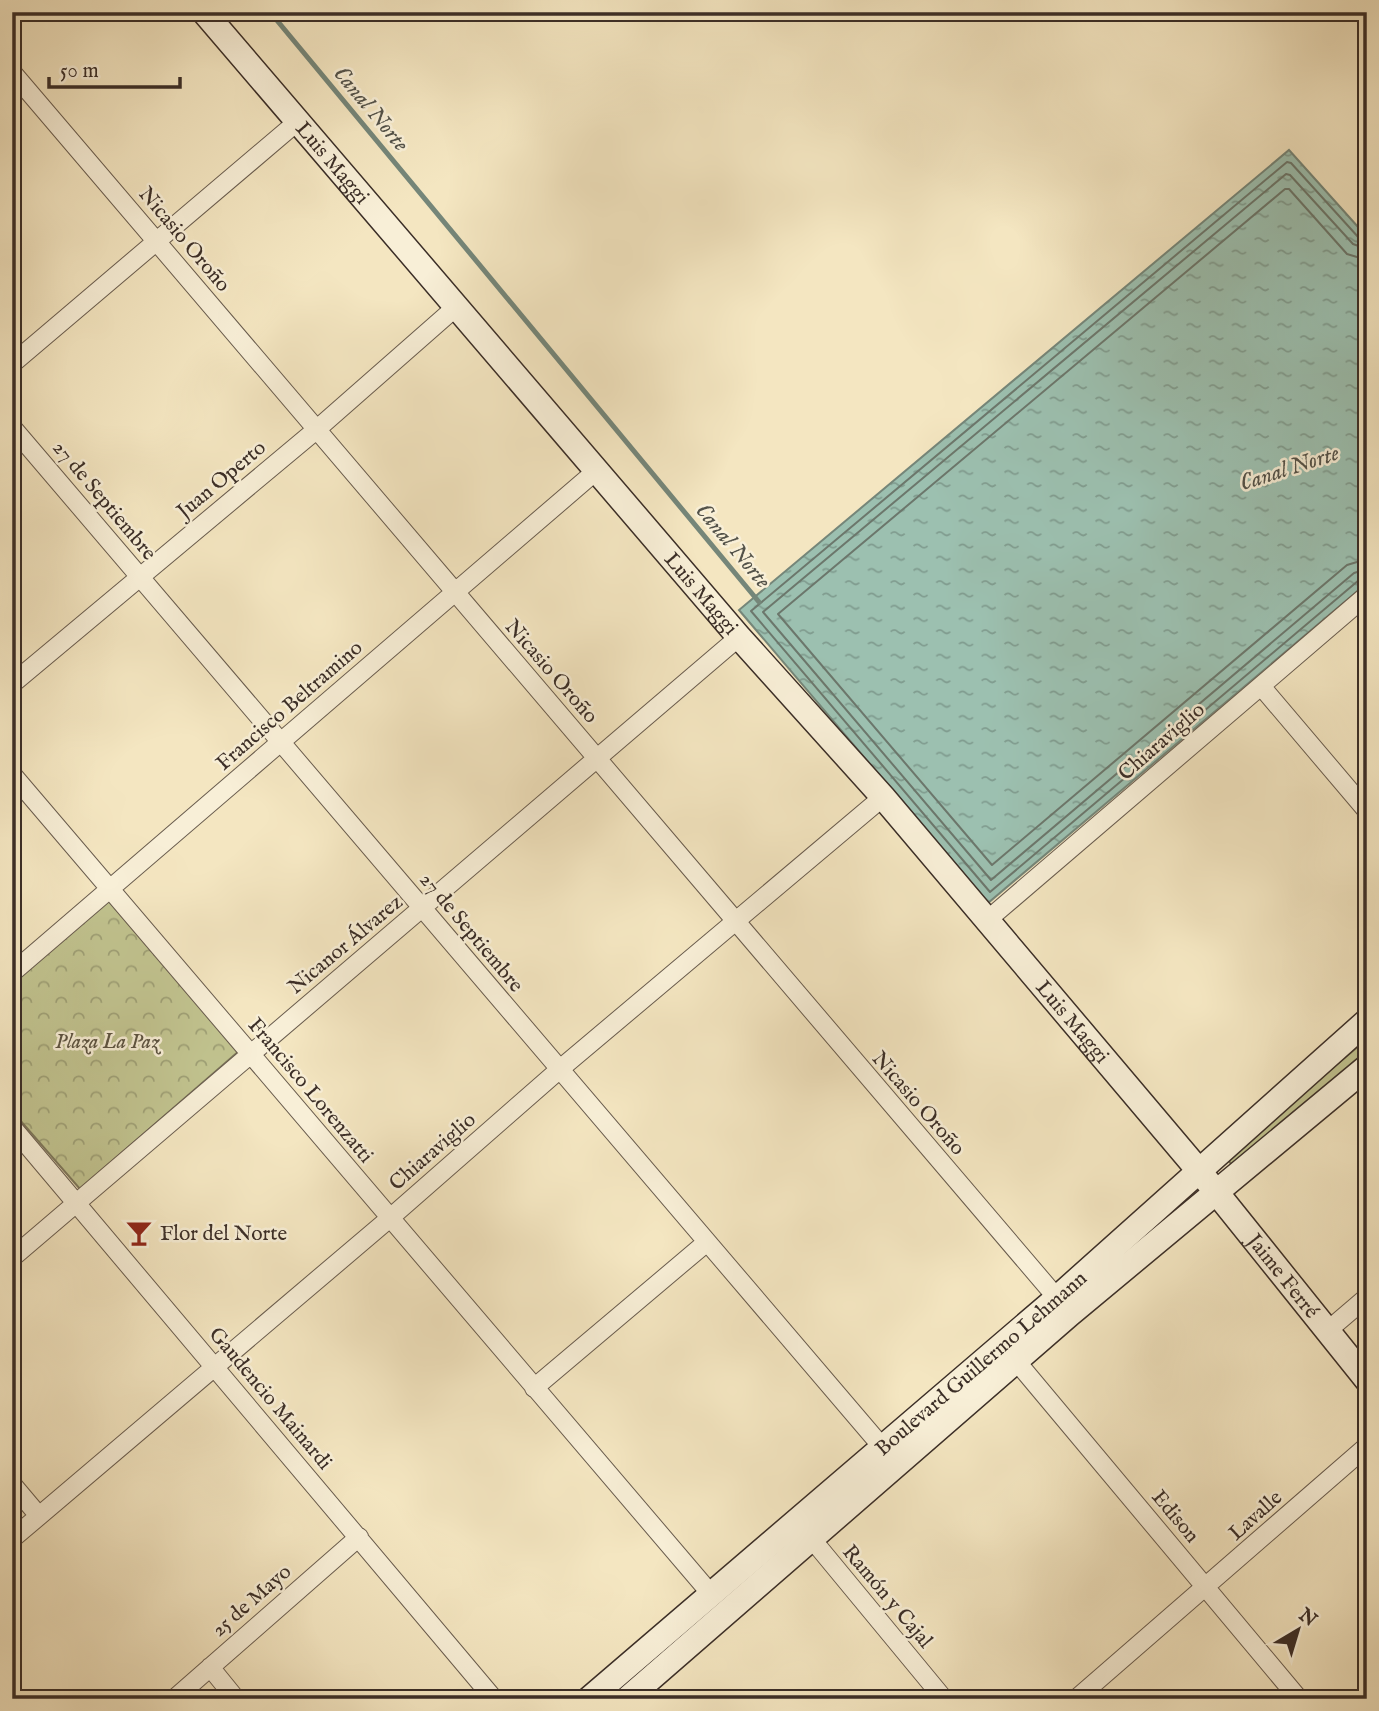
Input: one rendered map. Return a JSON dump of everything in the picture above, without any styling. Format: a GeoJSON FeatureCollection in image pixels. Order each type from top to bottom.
{"type":"FeatureCollection","features":[{"type":"Feature","properties":{"kind":"main road","name":"Luis Maggi"},"geometry":{"type":"LineString","coordinates":[[204,12],[739,637],[883,797],[985,922],[1207,1182]]}},
{"type":"Feature","properties":{"kind":"main road","name":"Boulevard Guillermo Lehmann"},"geometry":{"type":"LineString","coordinates":[[890,1457],[1017,1362],[1207,1182],[1274,1102],[1367,1021]]}},
{"type":"Feature","properties":{"kind":"main road","name":"Boulevard Guillermo Lehmann"},"geometry":{"type":"LineString","coordinates":[[627,1699],[805,1530],[890,1457],[1057,1298],[1207,1182],[1367,1067]]}},
{"type":"Feature","properties":{"kind":"main road","name":"Jaime Ferré"},"geometry":{"type":"LineString","coordinates":[[1207,1182],[1367,1380]]}},
{"type":"Feature","properties":{"kind":"main road","name":"Boulevard Guillermo Lehmann"},"geometry":{"type":"LineString","coordinates":[[589,1699],[711,1594],[805,1530]]}},
{"type":"Feature","properties":{"kind":"street","name":"Nicasio Oroño"},"geometry":{"type":"LineString","coordinates":[[12,72],[1057,1298]]}},
{"type":"Feature","properties":{"kind":"street"},"geometry":{"type":"LineString","coordinates":[[12,364],[298,122]]}},
{"type":"Feature","properties":{"kind":"street","name":"Juan Operto"},"geometry":{"type":"LineString","coordinates":[[12,684],[316,430],[456,307]]}},
{"type":"Feature","properties":{"kind":"street","name":"27 de Septiembre"},"geometry":{"type":"LineString","coordinates":[[12,427],[890,1457]]}},
{"type":"Feature","properties":{"kind":"street","name":"Francisco Beltramino"},"geometry":{"type":"LineString","coordinates":[[12,973],[596,471]]}},
{"type":"Feature","properties":{"kind":"street","name":"Chiaraviglio"},"geometry":{"type":"LineString","coordinates":[[985,922],[1367,595]]}},
{"type":"Feature","properties":{"kind":"street","name":"Nicanor Álvarez"},"geometry":{"type":"LineString","coordinates":[[12,1258],[739,637]]}},
{"type":"Feature","properties":{"kind":"street"},"geometry":{"type":"LineString","coordinates":[[1261,686],[1367,811]]}},
{"type":"Feature","properties":{"kind":"street","name":"Francisco Lorenzatti"},"geometry":{"type":"LineString","coordinates":[[12,774],[711,1594]]}},
{"type":"Feature","properties":{"kind":"street","name":"Chiaraviglio"},"geometry":{"type":"LineString","coordinates":[[12,1539],[390,1218],[559,1069],[883,797]]}},
{"type":"Feature","properties":{"kind":"street","name":"Gaudencio Mainardi"},"geometry":{"type":"LineString","coordinates":[[12,1128],[494,1699]]}},
{"type":"Feature","properties":{"kind":"street"},"geometry":{"type":"LineString","coordinates":[[534,1388],[707,1242]]}},
{"type":"Feature","properties":{"kind":"street"},"geometry":{"type":"LineString","coordinates":[[1326,1332],[1367,1297]]}},
{"type":"Feature","properties":{"kind":"street","name":"Edison"},"geometry":{"type":"LineString","coordinates":[[1017,1362],[1299,1699]]}},
{"type":"Feature","properties":{"kind":"street","name":"Lavalle"},"geometry":{"type":"LineString","coordinates":[[1076,1699],[1207,1588],[1367,1446]]}},
{"type":"Feature","properties":{"kind":"street"},"geometry":{"type":"LineString","coordinates":[[12,1484],[39,1516]]}},
{"type":"Feature","properties":{"kind":"street","name":"Ramón y Cajal"},"geometry":{"type":"LineString","coordinates":[[805,1530],[944,1699]]}},
{"type":"Feature","properties":{"kind":"street","name":"25 de Mayo"},"geometry":{"type":"LineString","coordinates":[[174,1699],[359,1536]]}},
{"type":"Feature","properties":{"kind":"street"},"geometry":{"type":"LineString","coordinates":[[209,1667],[236,1699]]}},
{"type":"Feature","properties":{"kind":"green space","name":"Plaza La Paz"},"geometry":{"type":"Polygon","coordinates":[[[108,900],[239,1051],[80,1189],[12,1111],[12,983],[108,900]]]}},
{"type":"Feature","properties":{"kind":"green space"},"geometry":{"type":"Polygon","coordinates":[[[1367,1039],[1367,1054],[1234,1167],[1226,1158],[1367,1039]]]}},
{"type":"Feature","properties":{"kind":"water"},"geometry":{"type":"Polygon","coordinates":[[[1289,150],[1367,237],[1367,583],[988,903],[739,610],[1289,150]]]}},
{"type":"Feature","properties":{"kind":"waterway","name":"Canal Norte"},"geometry":{"type":"LineString","coordinates":[[270,12],[759,602]]}},
{"type":"Feature","properties":{"kind":"place","name":"Flor del Norte"},"geometry":{"type":"Point","coordinates":[139,1233]}}]}
